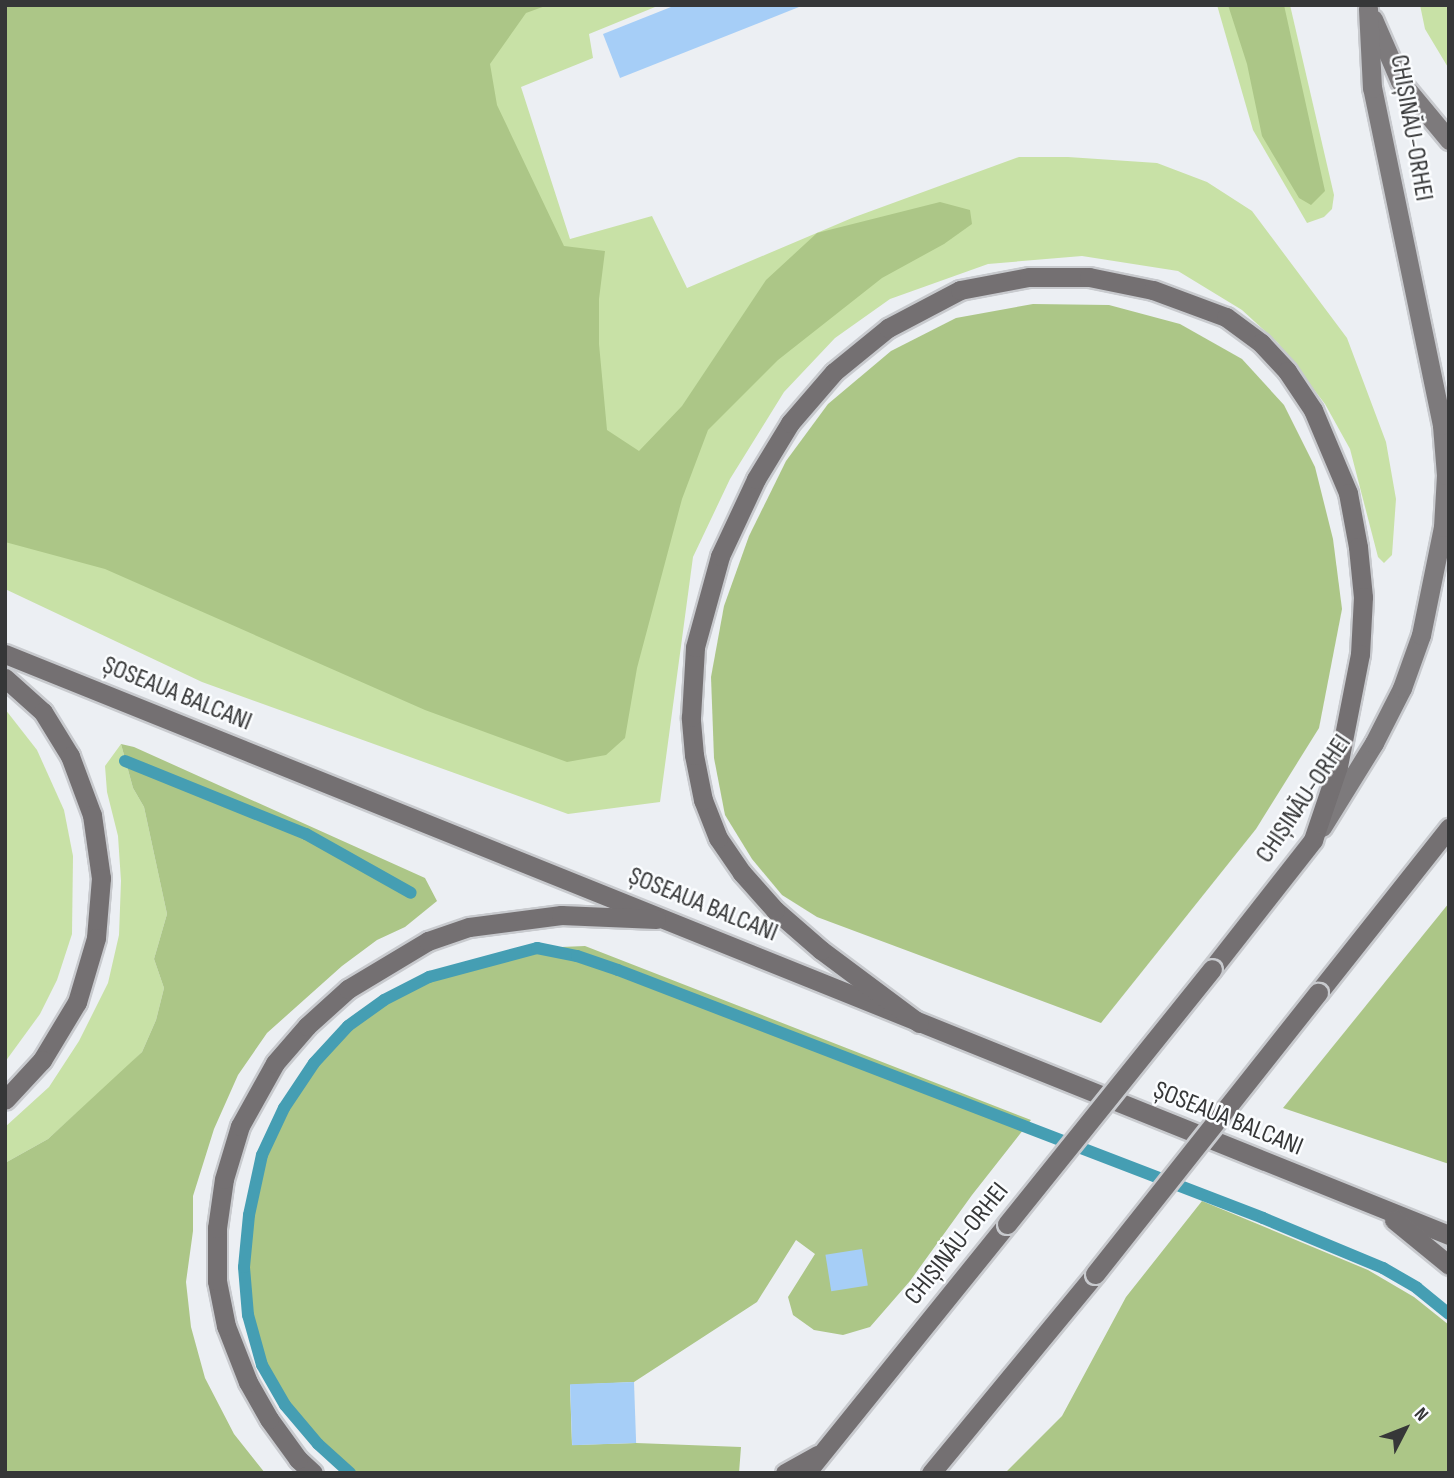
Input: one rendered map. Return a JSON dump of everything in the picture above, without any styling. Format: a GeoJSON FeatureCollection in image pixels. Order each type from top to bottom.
{"type":"FeatureCollection","features":[{"type":"Feature","properties":{"kind":"highway"},"geometry":{"type":"LineString","coordinates":[[919,1023],[821,950],[775,910],[742,873],[718,838],[703,800],[694,755],[691,717],[695,648],[720,556],[756,480],[790,423],[834,372],[888,328],[960,290],[1029,277],[1089,277],[1153,290],[1226,317],[1261,343],[1287,371],[1313,410],[1348,493],[1358,547],[1363,597],[1360,654],[1350,714],[1338,766],[1313,840]]}},
{"type":"Feature","properties":{"kind":"highway","name":"ȘOSEAUA BALCANI"},"geometry":{"type":"LineString","coordinates":[[5,653],[674,920],[919,1023],[1449,1235]]}},
{"type":"Feature","properties":{"kind":"highway"},"geometry":{"type":"LineString","coordinates":[[5,678],[43,712],[70,756],[92,815],[101,878],[96,938],[76,1002],[42,1060],[5,1100]]}},
{"type":"Feature","properties":{"kind":"highway"},"geometry":{"type":"LineString","coordinates":[[931,1473],[1095,1274],[1449,828]]}},
{"type":"Feature","properties":{"kind":"highway","name":"CHIȘINĂU-ORHEI"},"geometry":{"type":"LineString","coordinates":[[806,1473],[1313,840]]}},
{"type":"Feature","properties":{"kind":"highway"},"geometry":{"type":"LineString","coordinates":[[313,1473],[298,1459],[269,1419],[248,1382],[226,1326],[217,1281],[216,1228],[223,1179],[240,1125],[275,1063],[307,1026],[348,989],[428,941],[469,928],[561,915],[674,920]]}},
{"type":"Feature","properties":{"kind":"highway"},"geometry":{"type":"LineString","coordinates":[[1380,1208],[1449,1265]]}},
{"type":"Feature","properties":{"kind":"highway"},"geometry":{"type":"LineString","coordinates":[[785,1473],[824,1451]]}},
{"type":"Feature","properties":{"kind":"main road"},"geometry":{"type":"LineString","coordinates":[[1368,7],[1400,81],[1449,140]]}},
{"type":"Feature","properties":{"kind":"main road","name":"CHIȘINĂU-ORHEI"},"geometry":{"type":"LineString","coordinates":[[1313,840],[1374,743],[1402,688],[1421,635],[1443,527],[1446,475],[1442,425],[1372,88],[1368,7]]}},
{"type":"Feature","properties":{"kind":"green space"},"geometry":{"type":"Polygon","coordinates":[[[5,5],[660,5],[589,34],[593,58],[521,87],[570,239],[652,216],[687,288],[852,218],[1019,157],[1068,157],[1157,163],[1207,182],[1252,211],[1347,338],[1386,442],[1396,499],[1392,555],[1384,563],[1378,557],[1350,449],[1325,404],[1278,343],[1242,310],[1178,271],[1082,256],[988,264],[890,299],[835,338],[784,392],[730,479],[693,557],[660,802],[568,814],[202,682],[5,589],[5,5]]]}},
{"type":"Feature","properties":{"kind":"green space"},"geometry":{"type":"Polygon","coordinates":[[[5,5],[548,5],[526,13],[490,64],[497,105],[564,246],[605,251],[599,299],[599,344],[607,430],[639,451],[682,406],[766,280],[817,233],[940,202],[970,210],[972,224],[944,244],[882,278],[778,360],[708,430],[682,499],[637,668],[625,738],[606,755],[567,762],[425,710],[105,569],[5,542],[5,5]]]}},
{"type":"Feature","properties":{"kind":"green space"},"geometry":{"type":"Polygon","coordinates":[[[1217,5],[1290,5],[1334,195],[1332,209],[1324,217],[1307,223],[1253,130],[1217,5]]]}},
{"type":"Feature","properties":{"kind":"green space"},"geometry":{"type":"Polygon","coordinates":[[[1228,5],[1284,5],[1325,191],[1311,205],[1299,198],[1262,136],[1247,64],[1228,5]]]}},
{"type":"Feature","properties":{"kind":"green space"},"geometry":{"type":"Polygon","coordinates":[[[1420,5],[1449,5],[1449,69],[1425,29],[1420,5]]]}},
{"type":"Feature","properties":{"kind":"green space"},"geometry":{"type":"Polygon","coordinates":[[[1033,304],[1109,305],[1180,324],[1242,359],[1284,405],[1315,467],[1333,539],[1342,609],[1319,728],[1256,829],[1101,1023],[817,917],[782,895],[752,859],[725,815],[714,758],[711,677],[724,606],[749,536],[786,461],[828,404],[891,351],[956,318],[1033,304]]]}},
{"type":"Feature","properties":{"kind":"green space"},"geometry":{"type":"Polygon","coordinates":[[[5,709],[37,750],[64,810],[73,856],[72,934],[57,980],[40,1014],[5,1062],[5,709]]]}},
{"type":"Feature","properties":{"kind":"green space"},"geometry":{"type":"Polygon","coordinates":[[[121,744],[133,788],[144,807],[167,914],[154,959],[164,988],[156,1020],[142,1052],[121,1073],[48,1139],[5,1163],[5,1127],[49,1087],[79,1041],[108,983],[119,935],[121,881],[118,836],[107,792],[105,766],[121,744]]]}},
{"type":"Feature","properties":{"kind":"green space"},"geometry":{"type":"Polygon","coordinates":[[[121,744],[134,747],[425,878],[437,901],[405,927],[377,940],[342,966],[267,1033],[238,1075],[214,1129],[193,1196],[193,1231],[186,1282],[191,1327],[205,1378],[234,1434],[265,1473],[5,1473],[5,1163],[48,1139],[142,1052],[156,1020],[164,988],[154,959],[167,914],[144,807],[133,788],[121,744]]]}},
{"type":"Feature","properties":{"kind":"green space"},"geometry":{"type":"Polygon","coordinates":[[[1449,903],[1449,1164],[1283,1108],[1449,903]]]}},
{"type":"Feature","properties":{"kind":"green space"},"geometry":{"type":"Polygon","coordinates":[[[585,946],[1031,1120],[972,1195],[910,1281],[870,1327],[843,1335],[814,1330],[793,1315],[788,1297],[815,1254],[796,1240],[757,1302],[634,1382],[570,1385],[572,1445],[636,1443],[741,1447],[739,1473],[350,1473],[318,1444],[285,1405],[262,1365],[248,1315],[244,1267],[249,1215],[262,1155],[284,1108],[314,1063],[348,1026],[384,1000],[429,977],[479,962],[537,948],[585,946]]]}},
{"type":"Feature","properties":{"kind":"green space"},"geometry":{"type":"Polygon","coordinates":[[[1202,1201],[1368,1270],[1414,1297],[1449,1325],[1449,1473],[1005,1473],[1062,1416],[1126,1297],[1202,1201]]]}},
{"type":"Feature","properties":{"kind":"building"},"geometry":{"type":"Polygon","coordinates":[[[676,5],[799,7],[620,78],[603,34],[676,5]]]}},
{"type":"Feature","properties":{"kind":"building"},"geometry":{"type":"Polygon","coordinates":[[[862,1249],[868,1286],[831,1291],[825,1255],[862,1249]]]}},
{"type":"Feature","properties":{"kind":"building"},"geometry":{"type":"Polygon","coordinates":[[[634,1382],[636,1443],[572,1445],[570,1384],[634,1382]]]}},
{"type":"Feature","properties":{"kind":"waterway"},"geometry":{"type":"LineString","coordinates":[[125,761],[306,834],[411,893]]}},
{"type":"Feature","properties":{"kind":"waterway"},"geometry":{"type":"LineString","coordinates":[[350,1473],[318,1444],[285,1405],[262,1365],[248,1315],[244,1267],[249,1215],[262,1155],[284,1108],[314,1063],[348,1026],[384,1000],[429,977],[537,948],[577,956],[618,970],[1263,1218],[1383,1268],[1417,1288],[1449,1314]]}}]}
